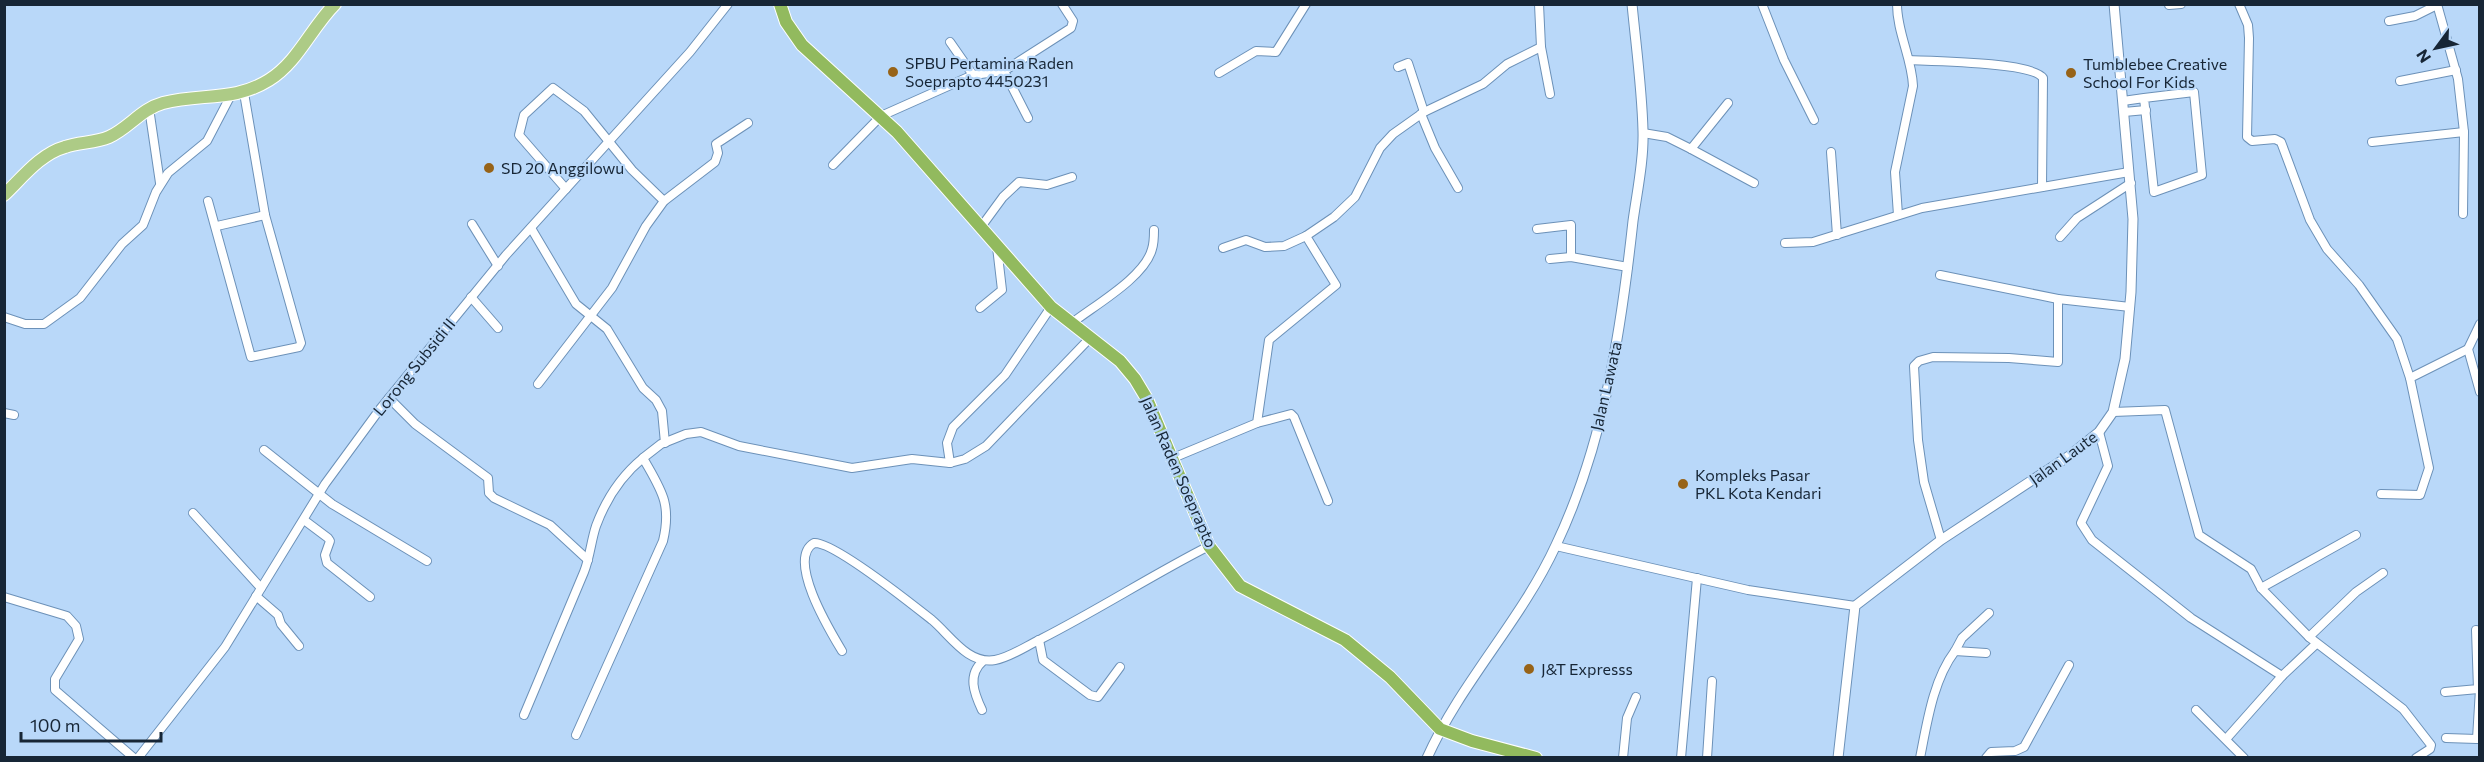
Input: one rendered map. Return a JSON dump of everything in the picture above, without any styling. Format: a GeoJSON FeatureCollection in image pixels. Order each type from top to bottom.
{"type":"FeatureCollection","features":[{"type":"Feature","properties":{"kind":"highway","name":"Jalan Raden Soeprapto"},"geometry":{"type":"LineString","coordinates":[[780,4],[786,22],[802,45],[881,116],[937,174],[998,248],[1051,307],[1120,361],[1135,379],[1173,458],[1209,546],[1240,586],[1345,640],[1390,677],[1440,729],[1472,741],[1534,757]]}},
{"type":"Feature","properties":{"kind":"main road"},"geometry":{"type":"LineString","coordinates":[[6,188],[49,154],[64,147],[110,136],[149,108],[181,99],[244,93],[270,80],[291,62],[322,18],[335,4]]}},
{"type":"Feature","properties":{"kind":"street","name":"Lorong Subsidi II"},"geometry":{"type":"LineString","coordinates":[[136,758],[225,647],[338,464],[389,398],[471,297],[690,52],[728,4]]}},
{"type":"Feature","properties":{"kind":"street"},"geometry":{"type":"LineString","coordinates":[[834,165],[881,116],[973,75],[1004,71],[1032,55],[1073,26],[1062,4]]}},
{"type":"Feature","properties":{"kind":"street"},"geometry":{"type":"LineString","coordinates":[[1220,73],[1256,51],[1276,52],[1306,4]]}},
{"type":"Feature","properties":{"kind":"street"},"geometry":{"type":"LineString","coordinates":[[1539,4],[1541,46],[1550,94]]}},
{"type":"Feature","properties":{"kind":"street","name":"Jalan Lawata"},"geometry":{"type":"LineString","coordinates":[[1427,758],[1440,729],[1499,642],[1556,546],[1580,486],[1610,386],[1628,267],[1643,133],[1632,4]]}},
{"type":"Feature","properties":{"kind":"street"},"geometry":{"type":"LineString","coordinates":[[1762,4],[1784,60],[1814,120]]}},
{"type":"Feature","properties":{"kind":"street"},"geometry":{"type":"LineString","coordinates":[[1897,4],[1900,36],[1909,60],[1913,86],[1895,172],[1898,214]]}},
{"type":"Feature","properties":{"kind":"street","name":"Jalan Laute"},"geometry":{"type":"LineString","coordinates":[[1855,606],[1941,540],[2061,461],[2099,432],[2113,412],[2123,376],[2130,307],[2133,219],[2114,4]]}},
{"type":"Feature","properties":{"kind":"street"},"geometry":{"type":"LineString","coordinates":[[2169,6],[2181,4]]}},
{"type":"Feature","properties":{"kind":"street"},"geometry":{"type":"LineString","coordinates":[[2239,4],[2249,31],[2247,137],[2252,141],[2275,139],[2281,142],[2310,220],[2327,249],[2359,285],[2397,339],[2410,378],[2429,468],[2420,495],[2381,494]]}},
{"type":"Feature","properties":{"kind":"street"},"geometry":{"type":"LineString","coordinates":[[2388,21],[2415,16],[2437,5],[2456,70],[2463,132],[2463,214]]}},
{"type":"Feature","properties":{"kind":"street"},"geometry":{"type":"LineString","coordinates":[[950,42],[973,75]]}},
{"type":"Feature","properties":{"kind":"street"},"geometry":{"type":"LineString","coordinates":[[1223,248],[1246,240],[1265,247],[1284,246],[1306,236],[1345,208],[1355,197],[1384,142],[1422,113],[1483,84],[1507,64],[1541,46]]}},
{"type":"Feature","properties":{"kind":"street"},"geometry":{"type":"LineString","coordinates":[[1909,60],[2019,67],[2039,72],[2043,78],[2042,187]]}},
{"type":"Feature","properties":{"kind":"street"},"geometry":{"type":"LineString","coordinates":[[1398,67],[1408,63],[1435,148],[1458,188]]}},
{"type":"Feature","properties":{"kind":"street"},"geometry":{"type":"LineString","coordinates":[[2400,81],[2456,70]]}},
{"type":"Feature","properties":{"kind":"street"},"geometry":{"type":"LineString","coordinates":[[1004,71],[1028,118]]}},
{"type":"Feature","properties":{"kind":"street"},"geometry":{"type":"LineString","coordinates":[[566,189],[519,135],[525,115],[553,88],[584,111],[610,140],[632,170],[664,201]]}},
{"type":"Feature","properties":{"kind":"street"},"geometry":{"type":"LineString","coordinates":[[2123,101],[2144,98],[2194,92],[2202,176],[2154,192],[2144,98]]}},
{"type":"Feature","properties":{"kind":"street"},"geometry":{"type":"LineString","coordinates":[[208,201],[253,358],[294,348],[301,343],[265,214],[244,93]]}},
{"type":"Feature","properties":{"kind":"street"},"geometry":{"type":"LineString","coordinates":[[4,317],[25,324],[44,324],[66,311],[86,292],[122,244],[143,225],[160,183],[173,168],[207,141],[231,95]]}},
{"type":"Feature","properties":{"kind":"street"},"geometry":{"type":"LineString","coordinates":[[1691,150],[1728,103]]}},
{"type":"Feature","properties":{"kind":"street"},"geometry":{"type":"LineString","coordinates":[[149,108],[160,183]]}},
{"type":"Feature","properties":{"kind":"street"},"geometry":{"type":"LineString","coordinates":[[2124,112],[2146,110]]}},
{"type":"Feature","properties":{"kind":"street"},"geometry":{"type":"LineString","coordinates":[[538,384],[612,288],[646,226],[664,201],[715,162],[718,153],[716,144],[748,123]]}},
{"type":"Feature","properties":{"kind":"street"},"geometry":{"type":"LineString","coordinates":[[2372,142],[2463,132]]}},
{"type":"Feature","properties":{"kind":"street"},"geometry":{"type":"LineString","coordinates":[[1643,133],[1666,137],[1755,183]]}},
{"type":"Feature","properties":{"kind":"street"},"geometry":{"type":"LineString","coordinates":[[1831,152],[1837,235]]}},
{"type":"Feature","properties":{"kind":"street"},"geometry":{"type":"LineString","coordinates":[[1785,243],[1804,244],[1898,214],[2129,172]]}},
{"type":"Feature","properties":{"kind":"street"},"geometry":{"type":"LineString","coordinates":[[981,227],[1003,196],[1019,182],[1047,185],[1072,177]]}},
{"type":"Feature","properties":{"kind":"street"},"geometry":{"type":"LineString","coordinates":[[2061,237],[2077,218],[2131,183]]}},
{"type":"Feature","properties":{"kind":"street"},"geometry":{"type":"LineString","coordinates":[[217,226],[265,214]]}},
{"type":"Feature","properties":{"kind":"street"},"geometry":{"type":"LineString","coordinates":[[472,224],[498,266]]}},
{"type":"Feature","properties":{"kind":"street"},"geometry":{"type":"LineString","coordinates":[[1538,229],[1571,225],[1573,228],[1571,256]]}},
{"type":"Feature","properties":{"kind":"street"},"geometry":{"type":"LineString","coordinates":[[531,228],[576,304],[607,329],[643,388],[656,400],[662,411],[666,443]]}},
{"type":"Feature","properties":{"kind":"street"},"geometry":{"type":"LineString","coordinates":[[1072,322],[1126,282],[1145,264],[1152,249],[1154,230]]}},
{"type":"Feature","properties":{"kind":"street"},"geometry":{"type":"LineString","coordinates":[[1257,423],[1270,337],[1336,285],[1306,236]]}},
{"type":"Feature","properties":{"kind":"street"},"geometry":{"type":"LineString","coordinates":[[980,308],[1002,290],[998,248]]}},
{"type":"Feature","properties":{"kind":"street"},"geometry":{"type":"LineString","coordinates":[[1550,259],[1571,256],[1628,267]]}},
{"type":"Feature","properties":{"kind":"street"},"geometry":{"type":"LineString","coordinates":[[1940,275],[2058,299],[2130,307]]}},
{"type":"Feature","properties":{"kind":"street"},"geometry":{"type":"LineString","coordinates":[[471,297],[498,328]]}},
{"type":"Feature","properties":{"kind":"street"},"geometry":{"type":"LineString","coordinates":[[1941,540],[1930,509],[1922,471],[1914,366],[1926,357],[2009,358],[2058,363],[2058,299]]}},
{"type":"Feature","properties":{"kind":"street"},"geometry":{"type":"LineString","coordinates":[[950,463],[947,443],[953,427],[1005,375],[1051,307]]}},
{"type":"Feature","properties":{"kind":"street"},"geometry":{"type":"LineString","coordinates":[[2410,378],[2468,349],[2480,324]]}},
{"type":"Feature","properties":{"kind":"street"},"geometry":{"type":"LineString","coordinates":[[525,715],[588,560],[595,528],[608,498],[625,473],[643,458],[666,443],[686,434],[701,432],[739,446],[852,468],[912,459],[950,463],[965,459],[986,446],[1090,338]]}},
{"type":"Feature","properties":{"kind":"street"},"geometry":{"type":"LineString","coordinates":[[2468,349],[2480,392]]}},
{"type":"Feature","properties":{"kind":"street"},"geometry":{"type":"LineString","coordinates":[[389,398],[415,424],[488,478],[489,493],[494,498],[550,525],[588,560]]}},
{"type":"Feature","properties":{"kind":"street"},"geometry":{"type":"LineString","coordinates":[[2113,412],[2165,410],[2199,535],[2251,569],[2261,588],[2316,644],[2407,712],[2431,745],[2430,749],[2416,758]]}},
{"type":"Feature","properties":{"kind":"street"},"geometry":{"type":"LineString","coordinates":[[4,413],[14,416]]}},
{"type":"Feature","properties":{"kind":"street"},"geometry":{"type":"LineString","coordinates":[[1173,458],[1257,423],[1291,414],[1328,501]]}},
{"type":"Feature","properties":{"kind":"street"},"geometry":{"type":"LineString","coordinates":[[2099,432],[2108,466],[2082,519],[2085,533],[2191,618],[2282,676]]}},
{"type":"Feature","properties":{"kind":"street"},"geometry":{"type":"LineString","coordinates":[[264,450],[332,504],[427,561]]}},
{"type":"Feature","properties":{"kind":"street"},"geometry":{"type":"LineString","coordinates":[[576,735],[663,541],[668,513],[664,495],[643,458]]}},
{"type":"Feature","properties":{"kind":"street"},"geometry":{"type":"LineString","coordinates":[[193,513],[261,588]]}},
{"type":"Feature","properties":{"kind":"street"},"geometry":{"type":"LineString","coordinates":[[304,520],[330,541],[325,555],[327,563],[370,597]]}},
{"type":"Feature","properties":{"kind":"street"},"geometry":{"type":"LineString","coordinates":[[2261,588],[2356,536]]}},
{"type":"Feature","properties":{"kind":"street"},"geometry":{"type":"LineString","coordinates":[[842,651],[823,618],[804,563],[806,550],[814,543],[828,546],[858,566],[932,620],[967,653],[983,661]]}},
{"type":"Feature","properties":{"kind":"street"},"geometry":{"type":"LineString","coordinates":[[982,710],[976,696],[973,678],[977,666],[983,661],[1006,656],[1039,640],[1209,546]]}},
{"type":"Feature","properties":{"kind":"street"},"geometry":{"type":"LineString","coordinates":[[1556,546],[1748,590],[1855,606],[1838,758]]}},
{"type":"Feature","properties":{"kind":"street"},"geometry":{"type":"LineString","coordinates":[[2309,637],[2356,592],[2383,573]]}},
{"type":"Feature","properties":{"kind":"street"},"geometry":{"type":"LineString","coordinates":[[1681,758],[1697,578]]}},
{"type":"Feature","properties":{"kind":"street"},"geometry":{"type":"LineString","coordinates":[[256,596],[278,615],[280,624],[299,646]]}},
{"type":"Feature","properties":{"kind":"street"},"geometry":{"type":"LineString","coordinates":[[4,597],[67,616],[72,620],[80,639],[55,679],[55,690],[136,758]]}},
{"type":"Feature","properties":{"kind":"street"},"geometry":{"type":"LineString","coordinates":[[1920,758],[1937,687],[1962,638],[1989,613]]}},
{"type":"Feature","properties":{"kind":"street"},"geometry":{"type":"LineString","coordinates":[[2446,738],[2478,739],[2479,689],[2476,630]]}},
{"type":"Feature","properties":{"kind":"street"},"geometry":{"type":"LineString","coordinates":[[1039,640],[1043,660],[1090,695],[1098,697],[1120,667]]}},
{"type":"Feature","properties":{"kind":"street"},"geometry":{"type":"LineString","coordinates":[[2227,738],[2282,676],[2316,644]]}},
{"type":"Feature","properties":{"kind":"street"},"geometry":{"type":"LineString","coordinates":[[1955,651],[1986,653]]}},
{"type":"Feature","properties":{"kind":"street"},"geometry":{"type":"LineString","coordinates":[[1986,758],[1991,752],[2009,752],[2024,747],[2069,665]]}},
{"type":"Feature","properties":{"kind":"street"},"geometry":{"type":"LineString","coordinates":[[1707,758],[1712,681]]}},
{"type":"Feature","properties":{"kind":"street"},"geometry":{"type":"LineString","coordinates":[[2445,692],[2479,689]]}},
{"type":"Feature","properties":{"kind":"street"},"geometry":{"type":"LineString","coordinates":[[1623,758],[1627,718],[1636,697]]}},
{"type":"Feature","properties":{"kind":"street"},"geometry":{"type":"LineString","coordinates":[[2196,710],[2227,738],[2244,758]]}},
{"type":"Feature","properties":{"kind":"place","name":"SPBU Pertamina Raden Soeprapto 4450231"},"geometry":{"type":"Point","coordinates":[893,72]}},
{"type":"Feature","properties":{"kind":"place","name":"Tumblebee Creative School For Kids"},"geometry":{"type":"Point","coordinates":[2071,73]}},
{"type":"Feature","properties":{"kind":"place","name":"SD 20 Anggilowu"},"geometry":{"type":"Point","coordinates":[489,168]}},
{"type":"Feature","properties":{"kind":"place","name":"Kompleks Pasar PKL Kota Kendari"},"geometry":{"type":"Point","coordinates":[1683,484]}},
{"type":"Feature","properties":{"kind":"place","name":"J&T Expresss"},"geometry":{"type":"Point","coordinates":[1529,669]}}]}
